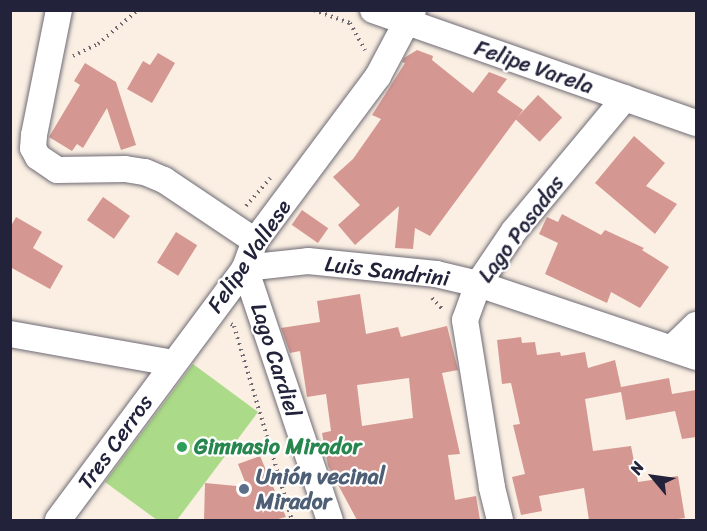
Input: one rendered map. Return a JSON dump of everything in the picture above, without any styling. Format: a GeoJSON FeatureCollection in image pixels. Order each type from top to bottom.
{"type":"FeatureCollection","features":[{"type":"Feature","properties":{"kind":"street"},"geometry":{"type":"LineString","coordinates":[[58,10],[34,135],[33,148],[38,157],[57,170],[125,169],[146,172],[164,180],[255,241]]}},
{"type":"Feature","properties":{"kind":"street","name":"Felipe Varela"},"geometry":{"type":"LineString","coordinates":[[373,10],[410,16],[696,123]]}},
{"type":"Feature","properties":{"kind":"street","name":"Felipe Vallese"},"geometry":{"type":"LineString","coordinates":[[172,363],[245,268],[255,241],[378,76],[410,16]]}},
{"type":"Feature","properties":{"kind":"street","name":"Lago Posadas"},"geometry":{"type":"LineString","coordinates":[[500,520],[492,487],[465,320],[478,284],[514,231],[625,98]]}},
{"type":"Feature","properties":{"kind":"street","name":"Luis Sandrini"},"geometry":{"type":"LineString","coordinates":[[245,268],[308,261],[436,274],[478,284],[696,357]]}},
{"type":"Feature","properties":{"kind":"street","name":"Lago Cardiel"},"geometry":{"type":"LineString","coordinates":[[245,268],[330,520]]}},
{"type":"Feature","properties":{"kind":"street"},"geometry":{"type":"LineString","coordinates":[[672,348],[696,325]]}},
{"type":"Feature","properties":{"kind":"street"},"geometry":{"type":"LineString","coordinates":[[10,334],[172,363]]}},
{"type":"Feature","properties":{"kind":"street","name":"Tres Cerros"},"geometry":{"type":"LineString","coordinates":[[58,520],[172,363]]}},
{"type":"Feature","properties":{"kind":"path"},"geometry":{"type":"LineString","coordinates":[[68,58],[98,44],[138,10]]}},
{"type":"Feature","properties":{"kind":"path"},"geometry":{"type":"LineString","coordinates":[[314,10],[350,23],[366,52],[362,58]]}},
{"type":"Feature","properties":{"kind":"path"},"geometry":{"type":"LineString","coordinates":[[244,208],[272,175]]}},
{"type":"Feature","properties":{"kind":"path"},"geometry":{"type":"LineString","coordinates":[[225,321],[234,326],[292,520]]}},
{"type":"Feature","properties":{"kind":"green space","name":"Gimnasio Mirador"},"geometry":{"type":"Polygon","coordinates":[[[193,364],[258,412],[177,520],[157,520],[105,482],[193,364]]]}},
{"type":"Feature","properties":{"kind":"building"},"geometry":{"type":"Polygon","coordinates":[[[417,50],[433,56],[432,60],[473,93],[489,72],[507,79],[497,92],[523,110],[430,236],[415,228],[413,249],[395,248],[399,206],[355,245],[338,225],[360,205],[333,177],[353,159],[381,119],[372,115],[405,63],[402,62],[404,58],[417,50]]]}},
{"type":"Feature","properties":{"kind":"building"},"geometry":{"type":"Polygon","coordinates":[[[158,53],[175,63],[152,103],[127,89],[143,61],[150,65],[158,53]]]}},
{"type":"Feature","properties":{"kind":"building"},"geometry":{"type":"Polygon","coordinates":[[[85,63],[116,82],[136,145],[121,150],[107,108],[83,148],[77,144],[72,151],[49,137],[80,85],[74,81],[85,63]]]}},
{"type":"Feature","properties":{"kind":"building"},"geometry":{"type":"Polygon","coordinates":[[[538,95],[562,118],[540,142],[515,119],[538,95]]]}},
{"type":"Feature","properties":{"kind":"building"},"geometry":{"type":"Polygon","coordinates":[[[634,136],[665,163],[646,186],[677,204],[655,234],[595,183],[634,136]]]}},
{"type":"Feature","properties":{"kind":"building"},"geometry":{"type":"Polygon","coordinates":[[[103,197],[130,216],[114,239],[87,220],[103,197]]]}},
{"type":"Feature","properties":{"kind":"building"},"geometry":{"type":"Polygon","coordinates":[[[302,210],[328,228],[318,243],[292,225],[302,210]]]}},
{"type":"Feature","properties":{"kind":"building"},"geometry":{"type":"Polygon","coordinates":[[[562,214],[601,235],[605,230],[644,248],[642,250],[669,267],[640,308],[611,292],[607,303],[545,274],[558,243],[539,234],[547,217],[558,222],[562,214]]]}},
{"type":"Feature","properties":{"kind":"building"},"geometry":{"type":"Polygon","coordinates":[[[16,217],[42,232],[33,248],[63,266],[50,289],[10,267],[11,226],[16,217]]]}},
{"type":"Feature","properties":{"kind":"building"},"geometry":{"type":"Polygon","coordinates":[[[176,232],[197,245],[178,276],[157,263],[176,232]]]}},
{"type":"Feature","properties":{"kind":"building"},"geometry":{"type":"Polygon","coordinates":[[[360,294],[366,334],[398,327],[401,337],[447,326],[458,370],[442,373],[460,454],[448,455],[455,500],[476,496],[480,520],[357,520],[328,466],[322,433],[331,431],[326,394],[307,397],[300,351],[290,353],[281,328],[320,322],[317,301],[360,294]],[[409,378],[357,385],[362,426],[413,418],[409,378]]]}},
{"type":"Feature","properties":{"kind":"building"},"geometry":{"type":"Polygon","coordinates":[[[521,337],[522,343],[535,342],[537,355],[560,352],[561,356],[585,352],[588,368],[615,360],[621,387],[669,378],[672,394],[696,390],[696,437],[682,439],[675,411],[626,420],[621,392],[585,399],[593,451],[631,446],[638,482],[678,476],[685,518],[589,520],[584,488],[539,496],[542,511],[521,515],[512,477],[525,474],[513,425],[520,424],[511,383],[502,384],[497,340],[521,337]]]}},
{"type":"Feature","properties":{"kind":"building"},"geometry":{"type":"Polygon","coordinates":[[[260,456],[286,517],[274,520],[204,520],[205,483],[247,487],[238,464],[260,456]]]}},
{"type":"Feature","properties":{"kind":"place","name":"Gimnasio Mirador"},"geometry":{"type":"Point","coordinates":[182,447]}},
{"type":"Feature","properties":{"kind":"place","name":"Unión vecinal Mirador"},"geometry":{"type":"Point","coordinates":[244,489]}}]}
